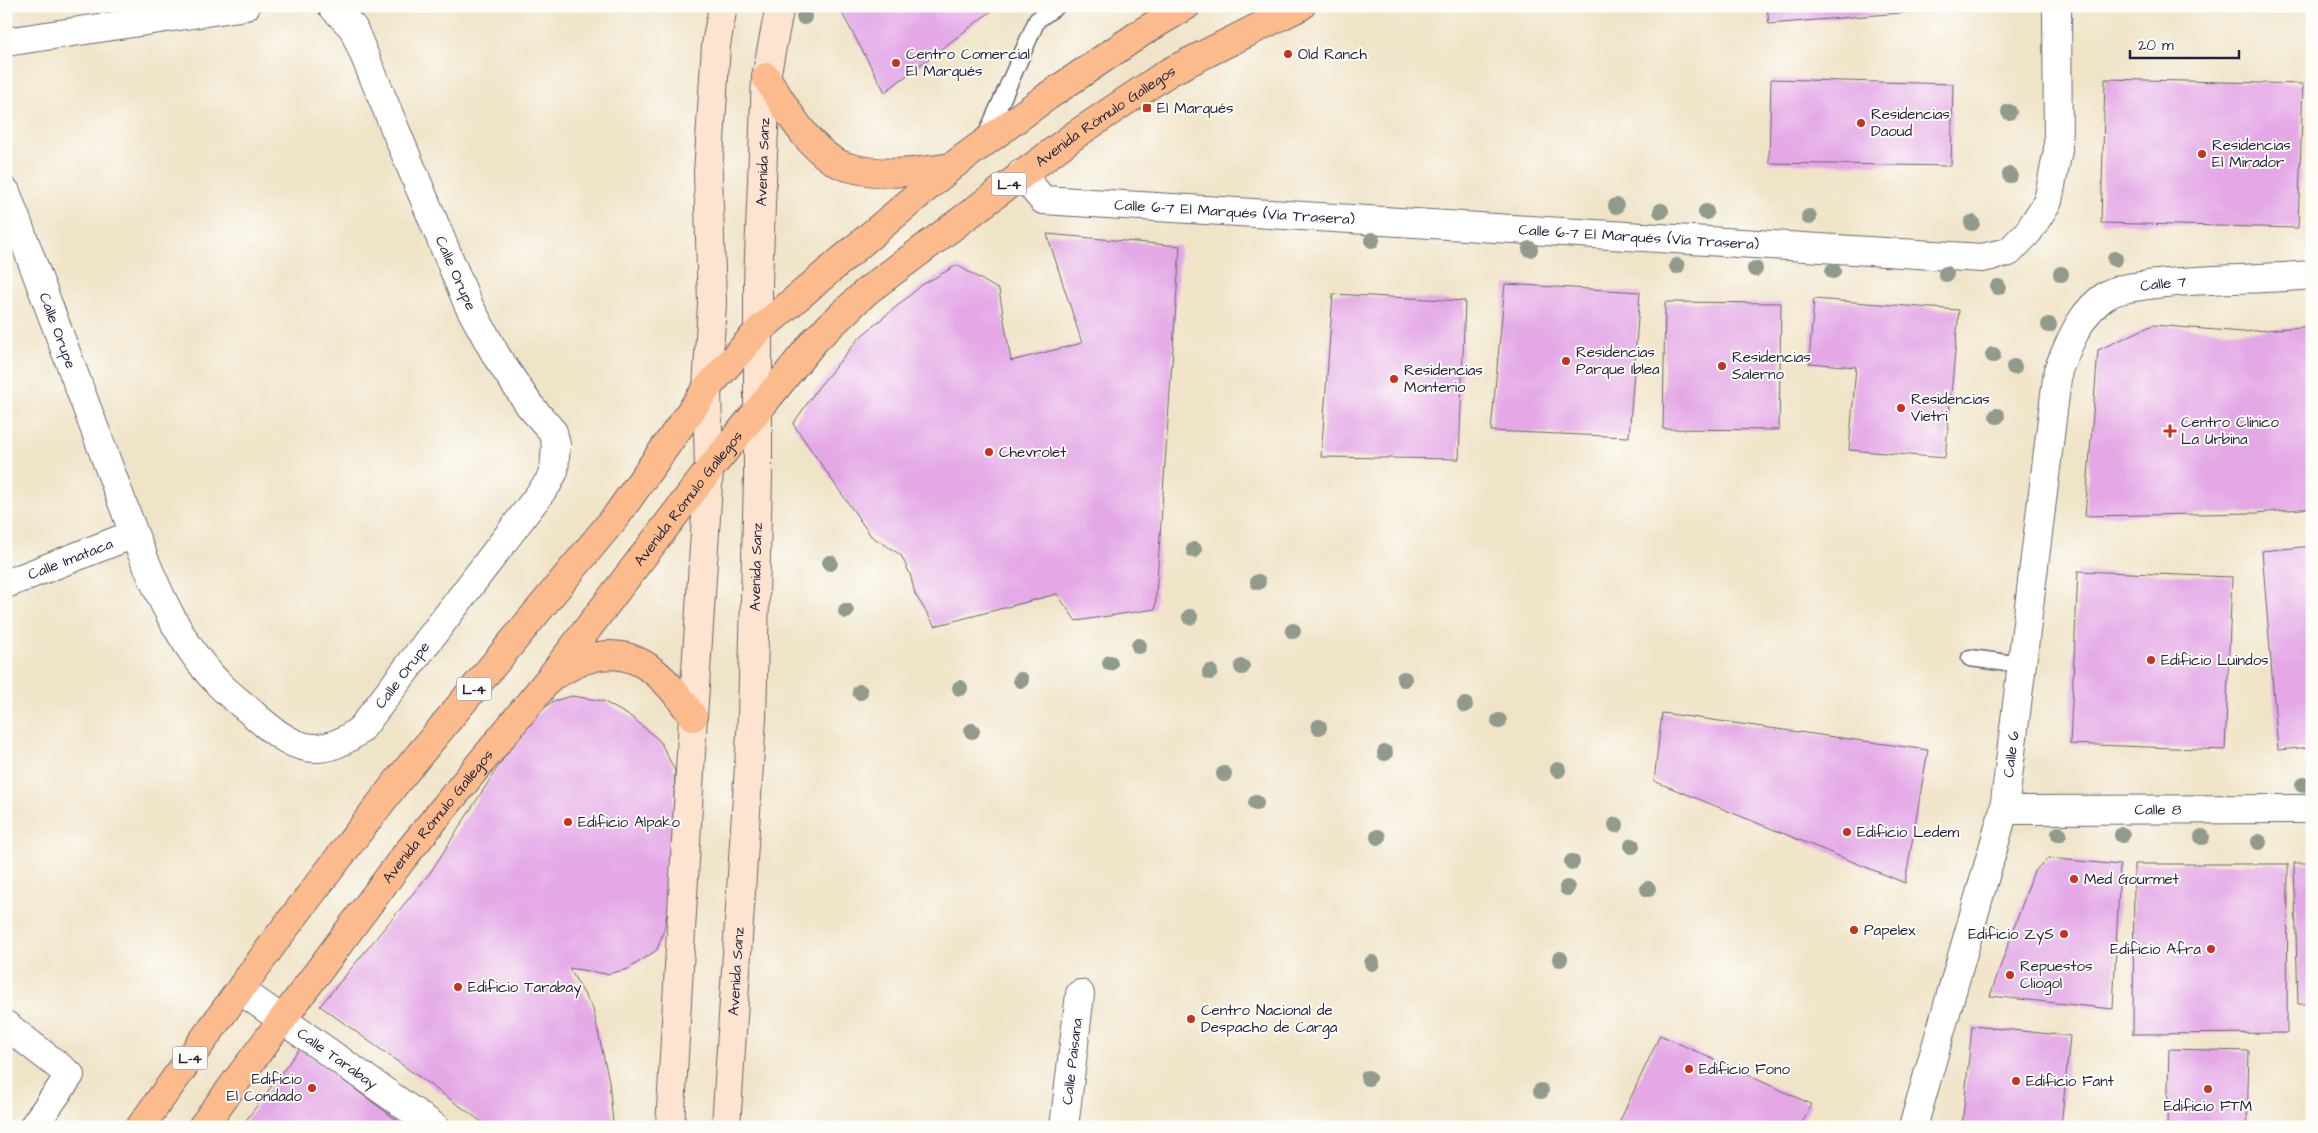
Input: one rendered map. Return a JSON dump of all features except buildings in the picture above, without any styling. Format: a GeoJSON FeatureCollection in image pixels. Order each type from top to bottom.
{"type":"FeatureCollection","features":[{"type":"Feature","properties":{"kind":"main road","name":"L-4"},"geometry":{"type":"LineString","coordinates":[[140,1127],[278,937],[396,783],[617,515],[707,388],[758,331],[951,167],[1048,96],[1144,31],[1186,6]]}},
{"type":"Feature","properties":{"kind":"main road","name":"Avenida Rómulo Gallegos"},"geometry":{"type":"LineString","coordinates":[[202,1127],[404,858],[549,679],[709,470],[757,414],[816,339],[867,290],[924,250],[1021,174],[1169,72],[1301,6]]}},
{"type":"Feature","properties":{"kind":"main road"},"geometry":{"type":"LineString","coordinates":[[766,77],[786,110],[807,137],[830,158],[846,167],[905,173],[951,167]]}},
{"type":"Feature","properties":{"kind":"main road"},"geometry":{"type":"LineString","coordinates":[[549,679],[577,661],[598,655],[623,655],[642,662],[658,676],[679,696],[693,717]]}},
{"type":"Feature","properties":{"kind":"street"},"geometry":{"type":"LineString","coordinates":[[6,42],[246,6]]}},
{"type":"Feature","properties":{"kind":"street","name":"Calle Orupe"},"geometry":{"type":"LineString","coordinates":[[6,192],[150,575],[190,649],[217,683],[274,733],[291,743],[307,748],[332,747],[348,740],[361,729],[548,483],[554,471],[556,445],[552,432],[530,406],[497,357],[468,304],[354,28],[332,6]]}},
{"type":"Feature","properties":{"kind":"street"},"geometry":{"type":"LineString","coordinates":[[670,1127],[709,470],[707,388],[712,303],[708,173],[716,46],[723,6]]}},
{"type":"Feature","properties":{"kind":"street","name":"Avenida Sanz"},"geometry":{"type":"LineString","coordinates":[[726,1127],[752,718],[758,476],[758,283],[766,77],[780,6]]}},
{"type":"Feature","properties":{"kind":"street","name":"Calle 6-7 El Marqués (Vía Trasera)"},"geometry":{"type":"LineString","coordinates":[[1021,174],[1043,200],[1982,258],[2009,252],[2029,231],[2048,202],[2058,150],[2057,6]]}},
{"type":"Feature","properties":{"kind":"street","name":"Calle 7"},"geometry":{"type":"LineString","coordinates":[[2058,370],[2074,332],[2087,312],[2108,294],[2131,288],[2174,282],[2312,275]]}},
{"type":"Feature","properties":{"kind":"street","name":"Calle 6"},"geometry":{"type":"LineString","coordinates":[[1913,1127],[2004,810],[2058,370]]}},
{"type":"Feature","properties":{"kind":"street","name":"Calle Imataca"},"geometry":{"type":"LineString","coordinates":[[6,584],[134,534]]}},
{"type":"Feature","properties":{"kind":"street","name":"Calle 8"},"geometry":{"type":"LineString","coordinates":[[2004,810],[2312,809]]}},
{"type":"Feature","properties":{"kind":"street","name":"Calle Tarabay"},"geometry":{"type":"LineString","coordinates":[[240,990],[435,1127]]}},
{"type":"Feature","properties":{"kind":"street","name":"Calle Paisana"},"geometry":{"type":"LineString","coordinates":[[1064,1127],[1080,994]]}},
{"type":"Feature","properties":{"kind":"street"},"geometry":{"type":"LineString","coordinates":[[6,1025],[70,1075],[33,1127]]}},
{"type":"Feature","properties":{"kind":"lane"},"geometry":{"type":"LineString","coordinates":[[983,144],[1037,20],[1057,6]]}},
{"type":"Feature","properties":{"kind":"lane"},"geometry":{"type":"LineString","coordinates":[[1970,658],[2022,665]]}},
{"type":"Feature","properties":{"kind":"place","name":"Old Ranch"},"geometry":{"type":"Point","coordinates":[1288,54]}},
{"type":"Feature","properties":{"kind":"place","name":"Centro Comercial El Marqués"},"geometry":{"type":"Point","coordinates":[896,63]}},
{"type":"Feature","properties":{"kind":"place","name":"El Marqués"},"geometry":{"type":"Point","coordinates":[1147,108]}},
{"type":"Feature","properties":{"kind":"place","name":"Residencias Daoud"},"geometry":{"type":"Point","coordinates":[1861,123]}},
{"type":"Feature","properties":{"kind":"place","name":"Residencias El Mirador"},"geometry":{"type":"Point","coordinates":[2202,154]}},
{"type":"Feature","properties":{"kind":"place","name":"Residencias Parque Iblea"},"geometry":{"type":"Point","coordinates":[1566,361]}},
{"type":"Feature","properties":{"kind":"place","name":"Residencias Salerno"},"geometry":{"type":"Point","coordinates":[1722,366]}},
{"type":"Feature","properties":{"kind":"place","name":"Residencias Monterio"},"geometry":{"type":"Point","coordinates":[1394,379]}},
{"type":"Feature","properties":{"kind":"place","name":"Residencias Vietri"},"geometry":{"type":"Point","coordinates":[1901,408]}},
{"type":"Feature","properties":{"kind":"place","name":"Centro Clínico La Urbina"},"geometry":{"type":"Point","coordinates":[2170,431]}},
{"type":"Feature","properties":{"kind":"place","name":"Chevrolet"},"geometry":{"type":"Point","coordinates":[989,452]}},
{"type":"Feature","properties":{"kind":"place","name":"Edificio Luindos"},"geometry":{"type":"Point","coordinates":[2151,660]}},
{"type":"Feature","properties":{"kind":"place","name":"Edificio Alpako"},"geometry":{"type":"Point","coordinates":[568,822]}},
{"type":"Feature","properties":{"kind":"place","name":"Edificio Ledem"},"geometry":{"type":"Point","coordinates":[1847,832]}},
{"type":"Feature","properties":{"kind":"place","name":"Med Gourmet"},"geometry":{"type":"Point","coordinates":[2074,879]}},
{"type":"Feature","properties":{"kind":"place","name":"Papelex"},"geometry":{"type":"Point","coordinates":[1854,930]}},
{"type":"Feature","properties":{"kind":"place","name":"Edificio ZyS"},"geometry":{"type":"Point","coordinates":[2064,934]}},
{"type":"Feature","properties":{"kind":"place","name":"Edificio Afra"},"geometry":{"type":"Point","coordinates":[2211,949]}},
{"type":"Feature","properties":{"kind":"place","name":"Repuestos Cliogol"},"geometry":{"type":"Point","coordinates":[2010,975]}},
{"type":"Feature","properties":{"kind":"place","name":"Edificio Tarabay"},"geometry":{"type":"Point","coordinates":[458,987]}},
{"type":"Feature","properties":{"kind":"place","name":"Centro Nacional de Despacho de Carga"},"geometry":{"type":"Point","coordinates":[1191,1019]}},
{"type":"Feature","properties":{"kind":"place","name":"Edificio Fono"},"geometry":{"type":"Point","coordinates":[1689,1069]}},
{"type":"Feature","properties":{"kind":"place","name":"Edificio Fant"},"geometry":{"type":"Point","coordinates":[2016,1081]}},
{"type":"Feature","properties":{"kind":"place","name":"Edificio El Condado"},"geometry":{"type":"Point","coordinates":[312,1088]}},
{"type":"Feature","properties":{"kind":"place","name":"Edificio FTM"},"geometry":{"type":"Point","coordinates":[2208,1089]}}]}
